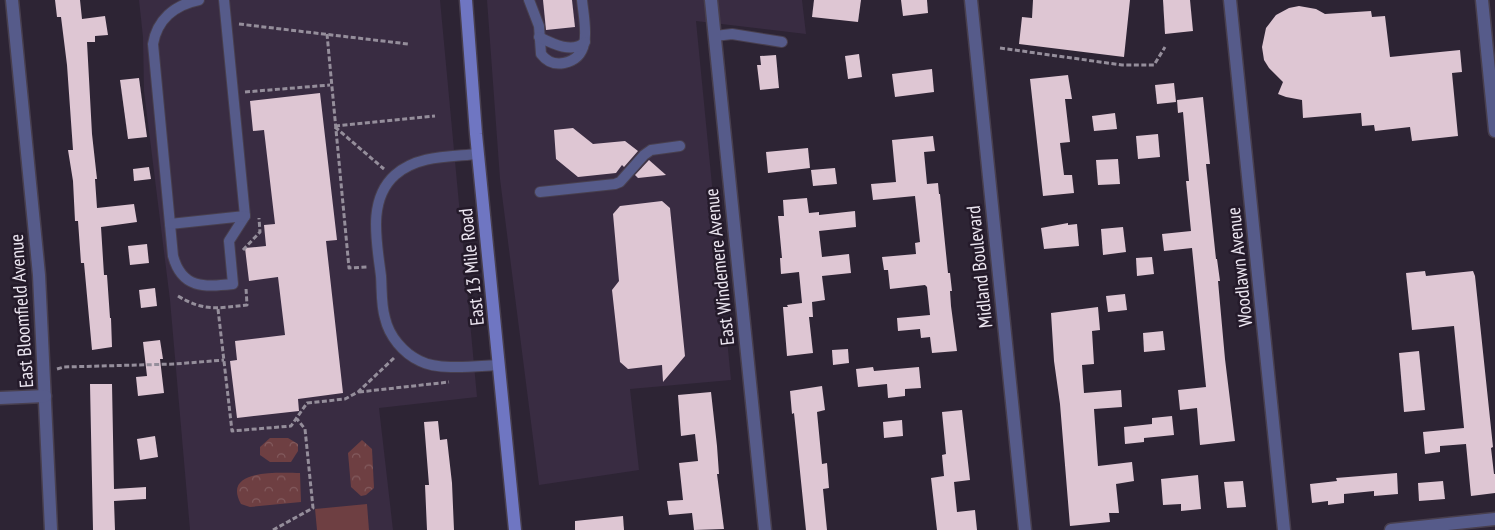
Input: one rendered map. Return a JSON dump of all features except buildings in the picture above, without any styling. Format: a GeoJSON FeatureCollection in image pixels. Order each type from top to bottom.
{"type":"FeatureCollection","features":[{"type":"Feature","properties":{"kind":"main road","name":"East 13 Mile Road"},"geometry":{"type":"LineString","coordinates":[[466,0],[478,154],[515,530]]}},
{"type":"Feature","properties":{"kind":"street","name":"East Bloomfield Avenue"},"geometry":{"type":"LineString","coordinates":[[12,0],[36,237],[51,530]]}},
{"type":"Feature","properties":{"kind":"street","name":"East Windemere Avenue"},"geometry":{"type":"LineString","coordinates":[[712,0],[765,530]]}},
{"type":"Feature","properties":{"kind":"street","name":"Midland Boulevard"},"geometry":{"type":"LineString","coordinates":[[971,0],[1025,530]]}},
{"type":"Feature","properties":{"kind":"street","name":"Woodlawn Avenue"},"geometry":{"type":"LineString","coordinates":[[1230,0],[1284,530]]}},
{"type":"Feature","properties":{"kind":"street"},"geometry":{"type":"LineString","coordinates":[[1482,0],[1495,131]]}},
{"type":"Feature","properties":{"kind":"street"},"geometry":{"type":"LineString","coordinates":[[0,398],[45,396]]}},
{"type":"Feature","properties":{"kind":"street"},"geometry":{"type":"LineString","coordinates":[[1391,530],[1495,520]]}},
{"type":"Feature","properties":{"kind":"lane"},"geometry":{"type":"LineString","coordinates":[[198,0],[179,6],[163,18],[154,35],[153,44],[173,256],[176,266],[182,275],[197,285],[215,286],[233,284],[229,241],[245,216],[224,0]]}},
{"type":"Feature","properties":{"kind":"lane"},"geometry":{"type":"LineString","coordinates":[[529,0],[539,26],[541,54],[552,64],[561,64],[578,58],[582,52],[585,42],[582,0]]}},
{"type":"Feature","properties":{"kind":"lane"},"geometry":{"type":"LineString","coordinates":[[715,36],[732,34],[782,42]]}},
{"type":"Feature","properties":{"kind":"lane"},"geometry":{"type":"LineString","coordinates":[[539,37],[554,44],[573,48],[585,42]]}},
{"type":"Feature","properties":{"kind":"lane"},"geometry":{"type":"LineString","coordinates":[[540,192],[615,184],[620,182],[644,155],[651,150],[680,146]]}},
{"type":"Feature","properties":{"kind":"lane"},"geometry":{"type":"LineString","coordinates":[[478,154],[425,159],[408,164],[393,176],[384,190],[378,204],[376,222],[384,309],[385,318],[394,338],[404,350],[421,362],[437,366],[499,365]]}},
{"type":"Feature","properties":{"kind":"lane"},"geometry":{"type":"LineString","coordinates":[[170,224],[245,216]]}},
{"type":"Feature","properties":{"kind":"path"},"geometry":{"type":"LineString","coordinates":[[239,24],[408,44]]}},
{"type":"Feature","properties":{"kind":"path"},"geometry":{"type":"LineString","coordinates":[[327,34],[330,85],[349,268],[368,267]]}},
{"type":"Feature","properties":{"kind":"path"},"geometry":{"type":"LineString","coordinates":[[1000,48],[1122,64],[1154,65],[1166,47]]}},
{"type":"Feature","properties":{"kind":"path"},"geometry":{"type":"LineString","coordinates":[[245,92],[330,85]]}},
{"type":"Feature","properties":{"kind":"path"},"geometry":{"type":"LineString","coordinates":[[335,126],[435,116]]}},
{"type":"Feature","properties":{"kind":"path"},"geometry":{"type":"LineString","coordinates":[[335,126],[384,169]]}},
{"type":"Feature","properties":{"kind":"path"},"geometry":{"type":"LineString","coordinates":[[178,296],[199,307],[218,308],[232,431],[291,426],[307,403],[345,400],[358,392],[395,357]]}},
{"type":"Feature","properties":{"kind":"path"},"geometry":{"type":"LineString","coordinates":[[54,370],[64,367],[175,364],[224,360]]}},
{"type":"Feature","properties":{"kind":"path"},"geometry":{"type":"LineString","coordinates":[[358,392],[450,382]]}},
{"type":"Feature","properties":{"kind":"path"},"geometry":{"type":"LineString","coordinates":[[273,530],[313,508],[305,429],[297,419]]}},
{"type":"Feature","properties":{"kind":"shaded area"},"geometry":{"type":"Polygon","coordinates":[[[139,0],[440,0],[477,397],[379,408],[393,530],[190,530],[170,300],[144,91],[143,37],[139,0]]]}},
{"type":"Feature","properties":{"kind":"shaded area"},"geometry":{"type":"Polygon","coordinates":[[[487,0],[802,0],[806,34],[696,21],[731,380],[630,389],[639,470],[539,485],[500,179],[487,0]]]}},
{"type":"Feature","properties":{"kind":"green space"},"geometry":{"type":"Polygon","coordinates":[[[270,438],[288,438],[298,444],[298,451],[291,462],[270,462],[260,455],[260,447],[270,438]]]}},
{"type":"Feature","properties":{"kind":"green space"},"geometry":{"type":"Polygon","coordinates":[[[362,440],[372,449],[374,488],[366,495],[361,496],[351,487],[348,453],[362,440]]]}},
{"type":"Feature","properties":{"kind":"green space"},"geometry":{"type":"Polygon","coordinates":[[[268,473],[300,473],[301,502],[250,507],[241,504],[237,492],[239,484],[246,478],[268,473]]]}},
{"type":"Feature","properties":{"kind":"green space"},"geometry":{"type":"Polygon","coordinates":[[[367,504],[369,530],[317,530],[315,509],[367,504]]]}}]}
